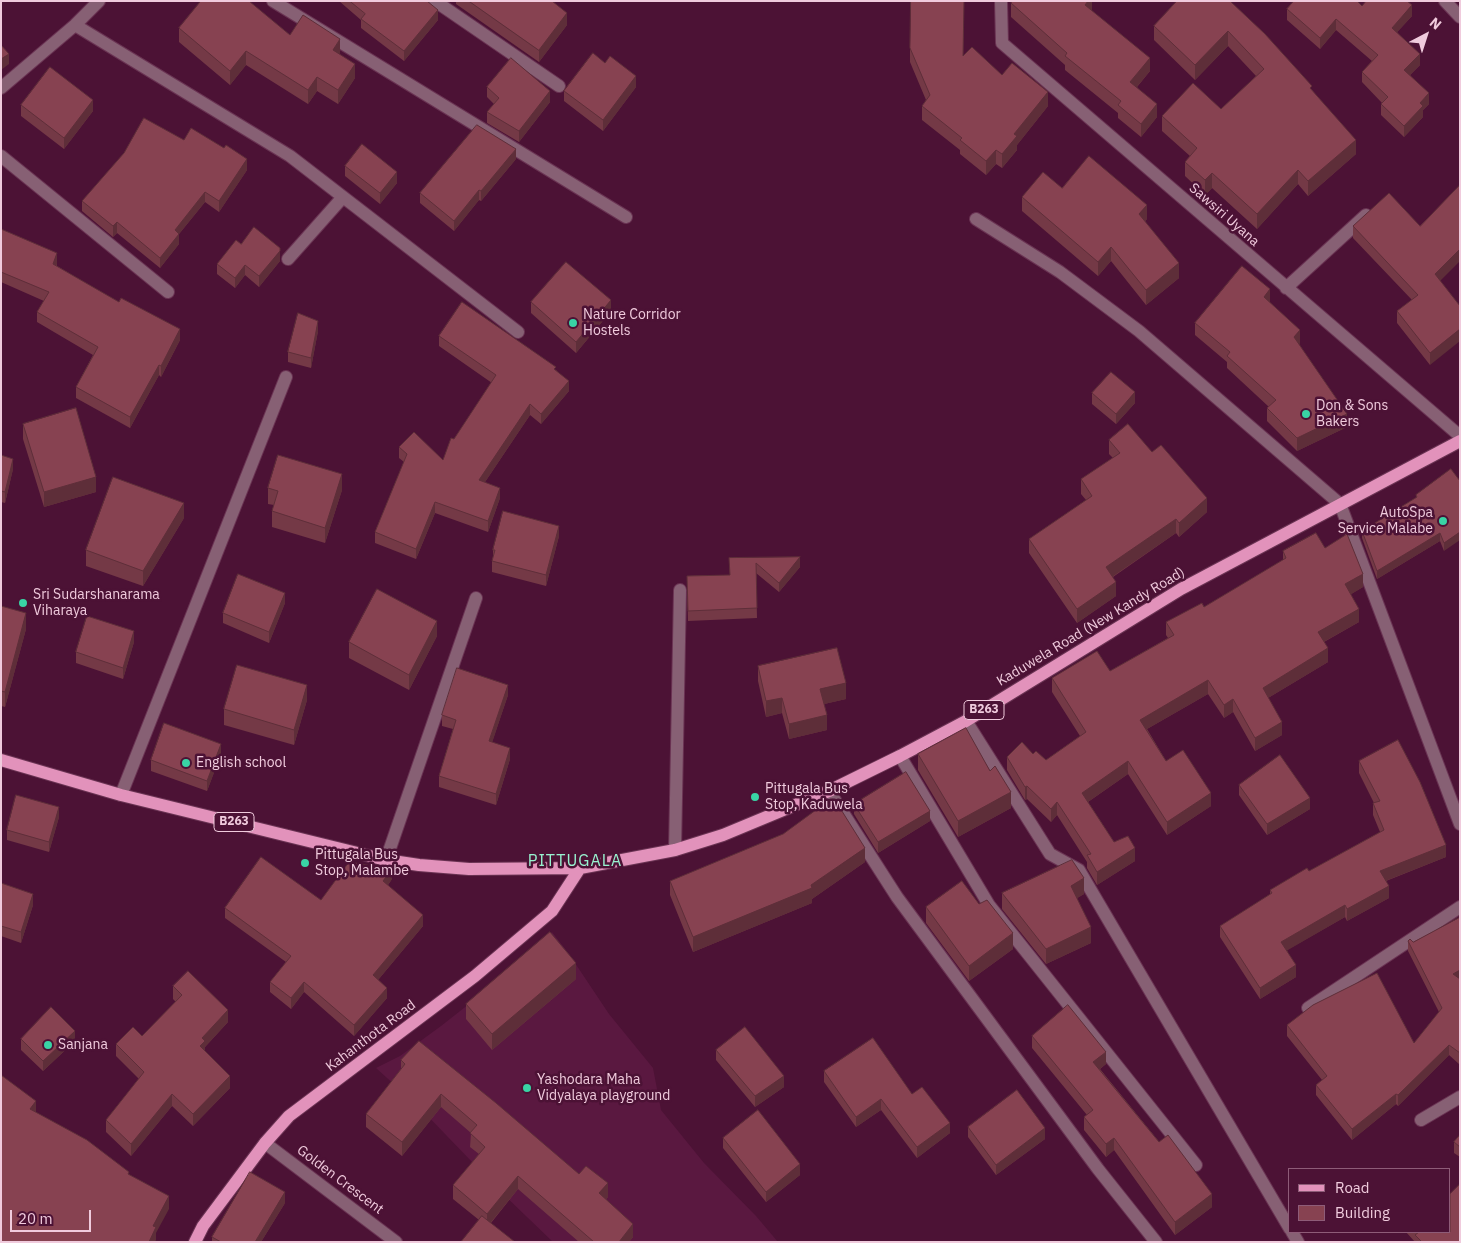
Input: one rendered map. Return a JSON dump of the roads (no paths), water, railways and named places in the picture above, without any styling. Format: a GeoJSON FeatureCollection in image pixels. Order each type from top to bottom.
{"type":"FeatureCollection","features":[{"type":"Feature","properties":{"kind":"main road","name":"Kaduwela Road (New Kandy Road)"},"geometry":{"type":"LineString","coordinates":[[1,760],[121,795],[386,860],[419,865],[469,869],[580,868],[675,850],[723,835],[829,791],[900,756],[966,721],[1181,589],[1460,441]]}},
{"type":"Feature","properties":{"kind":"main road","name":"Kahanthota Road"},"geometry":{"type":"LineString","coordinates":[[195,1242],[203,1226],[265,1143],[289,1116],[475,976],[552,911],[580,868]]}},
{"type":"Feature","properties":{"kind":"street"},"geometry":{"type":"LineString","coordinates":[[1,88],[75,25],[99,1]]}},
{"type":"Feature","properties":{"kind":"street"},"geometry":{"type":"LineString","coordinates":[[273,1],[626,217]]}},
{"type":"Feature","properties":{"kind":"street"},"geometry":{"type":"LineString","coordinates":[[435,1],[559,86]]}},
{"type":"Feature","properties":{"kind":"street","name":"Sawsiri Uyana"},"geometry":{"type":"LineString","coordinates":[[1001,1],[1002,43],[1460,436]]}},
{"type":"Feature","properties":{"kind":"street"},"geometry":{"type":"LineString","coordinates":[[1445,1],[1460,17]]}},
{"type":"Feature","properties":{"kind":"street"},"geometry":{"type":"LineString","coordinates":[[75,25],[290,156],[518,332]]}},
{"type":"Feature","properties":{"kind":"street"},"geometry":{"type":"LineString","coordinates":[[1,156],[168,292]]}},
{"type":"Feature","properties":{"kind":"street"},"geometry":{"type":"LineString","coordinates":[[288,259],[343,198]]}},
{"type":"Feature","properties":{"kind":"street"},"geometry":{"type":"LineString","coordinates":[[1286,288],[1376,206]]}},
{"type":"Feature","properties":{"kind":"street"},"geometry":{"type":"LineString","coordinates":[[976,219],[1060,272],[1139,331],[1340,504],[1460,824]]}},
{"type":"Feature","properties":{"kind":"street"},"geometry":{"type":"LineString","coordinates":[[121,795],[286,377]]}},
{"type":"Feature","properties":{"kind":"street"},"geometry":{"type":"LineString","coordinates":[[675,850],[680,590]]}},
{"type":"Feature","properties":{"kind":"street"},"geometry":{"type":"LineString","coordinates":[[386,860],[476,598]]}},
{"type":"Feature","properties":{"kind":"street"},"geometry":{"type":"LineString","coordinates":[[966,721],[1050,854],[1079,870],[1288,1225]]}},
{"type":"Feature","properties":{"kind":"street"},"geometry":{"type":"LineString","coordinates":[[900,756],[989,905],[1196,1165]]}},
{"type":"Feature","properties":{"kind":"street"},"geometry":{"type":"LineString","coordinates":[[829,791],[896,897],[1098,1169],[1156,1242]]}},
{"type":"Feature","properties":{"kind":"street"},"geometry":{"type":"LineString","coordinates":[[1308,1008],[1460,907]]}},
{"type":"Feature","properties":{"kind":"street"},"geometry":{"type":"LineString","coordinates":[[1421,1120],[1460,1097]]}},
{"type":"Feature","properties":{"kind":"street","name":"Golden Crescent"},"geometry":{"type":"LineString","coordinates":[[265,1143],[396,1242]]}},
{"type":"Feature","properties":{"kind":"place","name":"Nature Corridor Hostels"},"geometry":{"type":"Point","coordinates":[573,323]}},
{"type":"Feature","properties":{"kind":"place","name":"Don & Sons Bakers"},"geometry":{"type":"Point","coordinates":[1306,414]}},
{"type":"Feature","properties":{"kind":"place","name":"AutoSpa Service Malabe"},"geometry":{"type":"Point","coordinates":[1443,521]}},
{"type":"Feature","properties":{"kind":"place","name":"Sri Sudarshanarama Viharaya"},"geometry":{"type":"Point","coordinates":[23,603]}},
{"type":"Feature","properties":{"kind":"place","name":"English school"},"geometry":{"type":"Point","coordinates":[186,763]}},
{"type":"Feature","properties":{"kind":"place","name":"Pittugala Bus Stop, Kaduwela"},"geometry":{"type":"Point","coordinates":[755,797]}},
{"type":"Feature","properties":{"kind":"place","name":"Pittugala Bus Stop, Malambe"},"geometry":{"type":"Point","coordinates":[305,863]}},
{"type":"Feature","properties":{"kind":"place","name":"Sanjana"},"geometry":{"type":"Point","coordinates":[48,1045]}},
{"type":"Feature","properties":{"kind":"place","name":"Yashodara Maha Vidyalaya playground"},"geometry":{"type":"Point","coordinates":[527,1088]}},
{"type":"Feature","properties":{"kind":"district","name":"PITTUGALA"},"geometry":{"type":"Point","coordinates":[575,861]}}]}
